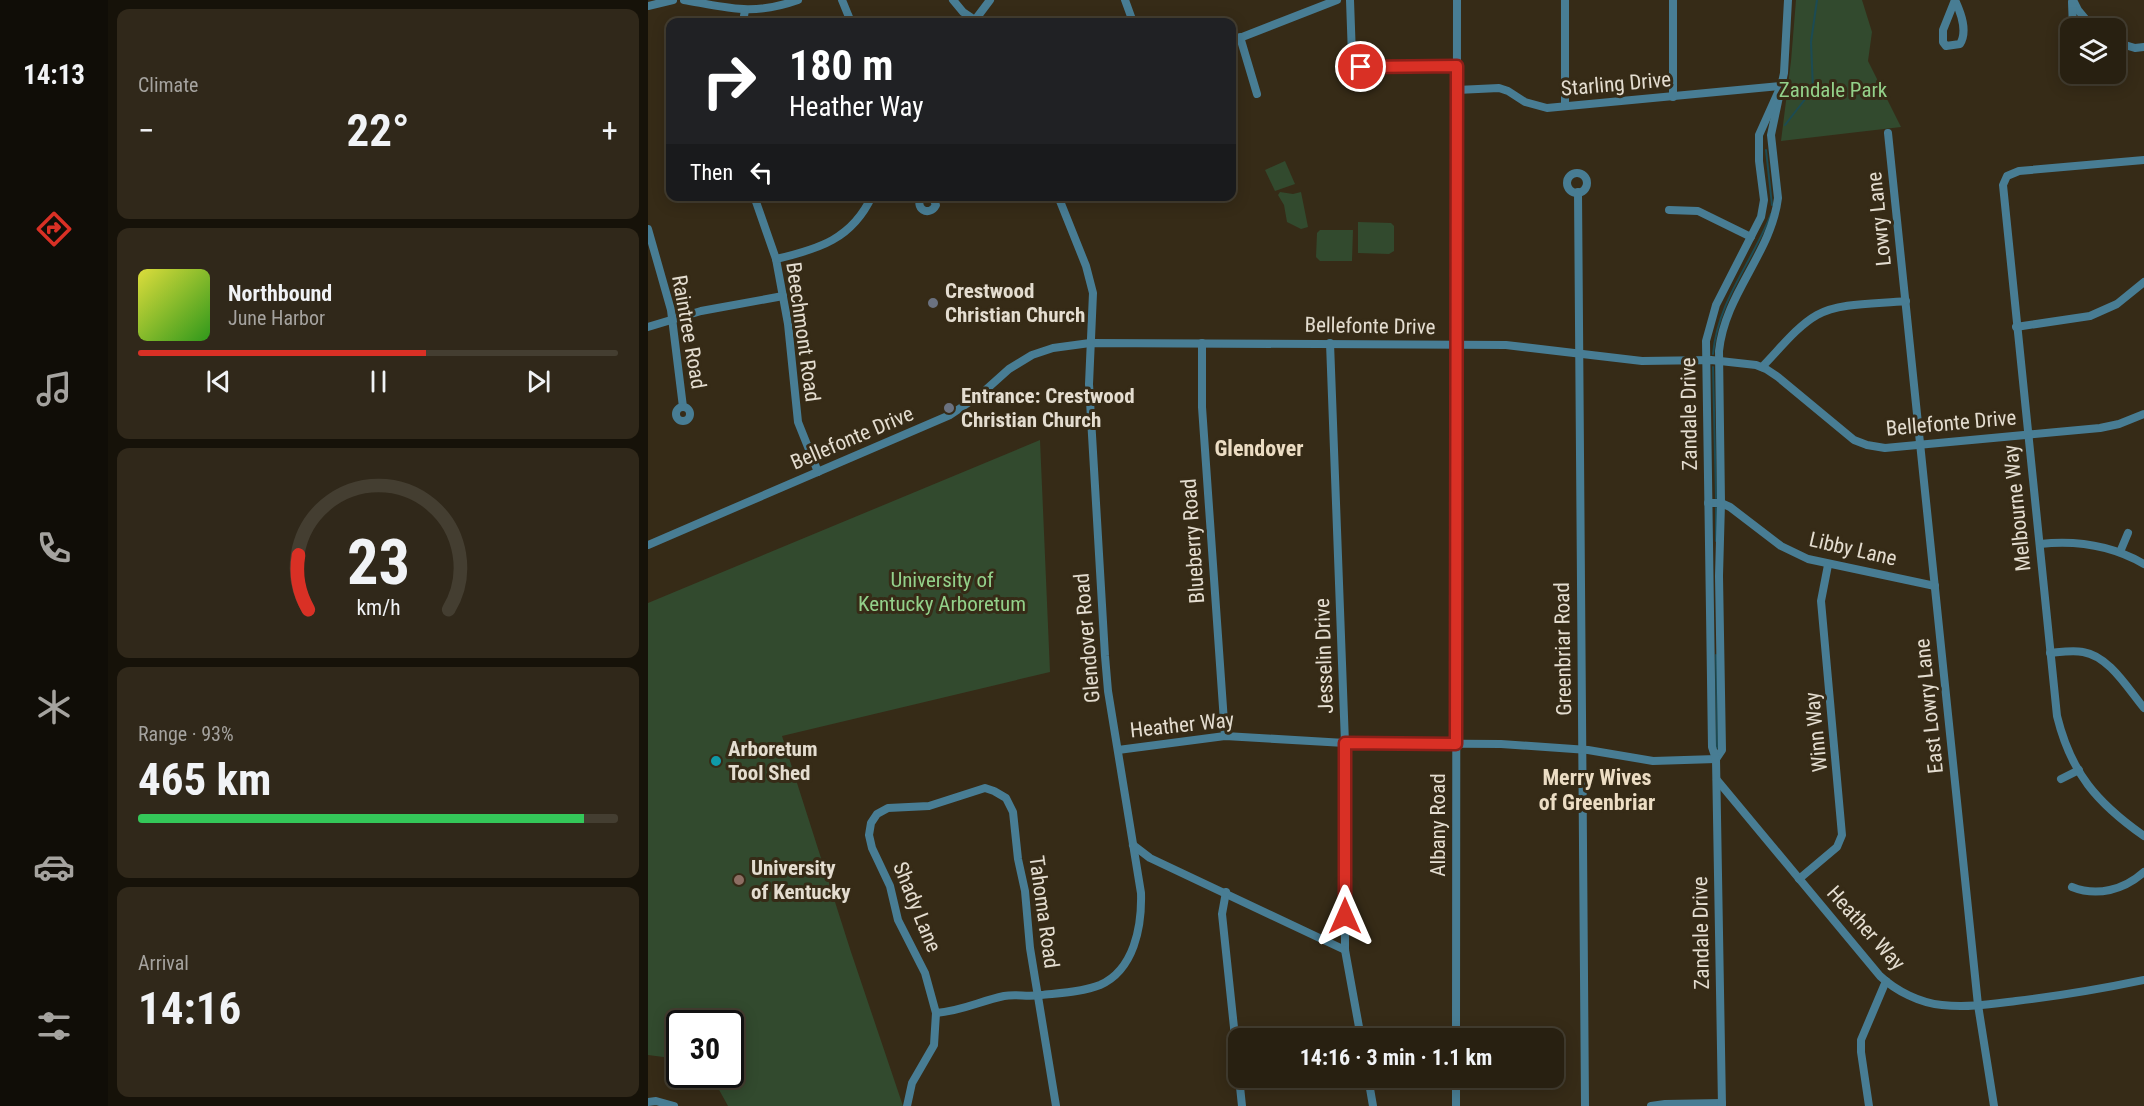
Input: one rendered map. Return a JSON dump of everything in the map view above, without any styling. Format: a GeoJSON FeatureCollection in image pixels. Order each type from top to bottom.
{"type":"FeatureCollection","features":[{"type":"Feature","properties":{"kind":"street"},"geometry":{"type":"LineString","coordinates":[[648,6],[673,0]]}},
{"type":"Feature","properties":{"kind":"street"},"geometry":{"type":"LineString","coordinates":[[684,0],[745,10],[771,8],[798,0]]}},
{"type":"Feature","properties":{"kind":"street"},"geometry":{"type":"LineString","coordinates":[[842,0],[849,18]]}},
{"type":"Feature","properties":{"kind":"street"},"geometry":{"type":"LineString","coordinates":[[953,0],[972,18]]}},
{"type":"Feature","properties":{"kind":"street"},"geometry":{"type":"LineString","coordinates":[[978,18],[990,0]]}},
{"type":"Feature","properties":{"kind":"street"},"geometry":{"type":"LineString","coordinates":[[1125,0],[1132,18]]}},
{"type":"Feature","properties":{"kind":"street"},"geometry":{"type":"LineString","coordinates":[[1257,94],[1236,39],[1337,0]]}},
{"type":"Feature","properties":{"kind":"street"},"geometry":{"type":"LineString","coordinates":[[1350,0],[1352,56],[1357,66],[1363,68],[1457,66]]}},
{"type":"Feature","properties":{"kind":"street","name":"Albany Road"},"geometry":{"type":"LineString","coordinates":[[1456,1028],[1457,0]]}},
{"type":"Feature","properties":{"kind":"street"},"geometry":{"type":"LineString","coordinates":[[1565,0],[1565,106]]}},
{"type":"Feature","properties":{"kind":"street"},"geometry":{"type":"LineString","coordinates":[[1673,0],[1673,97]]}},
{"type":"Feature","properties":{"kind":"street","name":"Zandale Drive"},"geometry":{"type":"LineString","coordinates":[[1716,759],[1722,750],[1719,576],[1721,336],[1727,314],[1774,220],[1778,198],[1772,135],[1786,60],[1788,0]]}},
{"type":"Feature","properties":{"kind":"street"},"geometry":{"type":"LineString","coordinates":[[1955,0],[1963,22],[1963,39],[1960,44],[1946,45],[1943,42],[1942,30],[1955,0]]}},
{"type":"Feature","properties":{"kind":"street"},"geometry":{"type":"LineString","coordinates":[[2073,0],[2073,18]]}},
{"type":"Feature","properties":{"kind":"street"},"geometry":{"type":"LineString","coordinates":[[2073,0],[2085,18]]}},
{"type":"Feature","properties":{"kind":"street"},"geometry":{"type":"LineString","coordinates":[[743,18],[745,10]]}},
{"type":"Feature","properties":{"kind":"street"},"geometry":{"type":"LineString","coordinates":[[2126,45],[2144,47]]}},
{"type":"Feature","properties":{"kind":"street","name":"Starling Drive"},"geometry":{"type":"LineString","coordinates":[[1457,90],[1499,88],[1525,102],[1539,106],[1565,106],[1781,86]]}},
{"type":"Feature","properties":{"kind":"street","name":"Zandale Drive"},"geometry":{"type":"LineString","coordinates":[[1722,1105],[1717,780],[1716,759],[1712,747],[1706,341],[1713,313],[1764,207],[1759,135],[1781,86]]}},
{"type":"Feature","properties":{"kind":"street","name":"Lowry Lane"},"geometry":{"type":"LineString","coordinates":[[1888,133],[1906,301]]}},
{"type":"Feature","properties":{"kind":"street","name":"Melbourne Way"},"geometry":{"type":"LineString","coordinates":[[2144,160],[2019,171],[2005,178],[2002,185],[2050,653],[2060,728],[2067,750],[2086,784],[2106,807],[2144,836]]}},
{"type":"Feature","properties":{"kind":"street","name":"Greenbriar Road"},"geometry":{"type":"LineString","coordinates":[[1578,192],[1585,1106]]}},
{"type":"Feature","properties":{"kind":"street","name":"Beechmont Road"},"geometry":{"type":"LineString","coordinates":[[756,201],[776,259],[783,296],[798,422],[818,472]]}},
{"type":"Feature","properties":{"kind":"street"},"geometry":{"type":"LineString","coordinates":[[776,259],[809,251],[834,240],[859,218],[869,201]]}},
{"type":"Feature","properties":{"kind":"street"},"geometry":{"type":"LineString","coordinates":[[920,201],[922,211],[930,212],[936,205],[934,201]]}},
{"type":"Feature","properties":{"kind":"street","name":"Glendover Road"},"geometry":{"type":"LineString","coordinates":[[936,1013],[966,1009],[1004,996],[1038,996],[1101,985],[1116,975],[1129,957],[1140,923],[1142,903],[1104,656],[1089,384],[1093,302],[1091,284],[1081,252],[1060,201]]}},
{"type":"Feature","properties":{"kind":"street"},"geometry":{"type":"LineString","coordinates":[[1669,210],[1698,211],[1751,237]]}},
{"type":"Feature","properties":{"kind":"street","name":"Raintree Road"},"geometry":{"type":"LineString","coordinates":[[648,229],[672,320],[683,407]]}},
{"type":"Feature","properties":{"kind":"street"},"geometry":{"type":"LineString","coordinates":[[2016,327],[2090,316],[2117,304],[2144,282]]}},
{"type":"Feature","properties":{"kind":"street"},"geometry":{"type":"LineString","coordinates":[[648,327],[701,311],[783,296]]}},
{"type":"Feature","properties":{"kind":"street"},"geometry":{"type":"LineString","coordinates":[[1762,367],[1810,319],[1825,311],[1906,301]]}},
{"type":"Feature","properties":{"kind":"street","name":"East Lowry Lane"},"geometry":{"type":"LineString","coordinates":[[1906,301],[1978,1005],[1994,1106]]}},
{"type":"Feature","properties":{"kind":"street","name":"Bellefonte Drive"},"geometry":{"type":"LineString","coordinates":[[648,545],[950,415],[980,395],[1009,369],[1032,355],[1053,348],[1090,343],[1506,345],[1655,362],[1705,360],[1762,367],[1861,444],[1885,448],[2100,428],[2119,424],[2144,414]]}},
{"type":"Feature","properties":{"kind":"street","name":"Blueberry Road"},"geometry":{"type":"LineString","coordinates":[[1202,343],[1202,407],[1225,735]]}},
{"type":"Feature","properties":{"kind":"street","name":"Jesselin Drive"},"geometry":{"type":"LineString","coordinates":[[1329,343],[1345,743],[1345,950],[1359,1028]]}},
{"type":"Feature","properties":{"kind":"street","name":"Libby Lane"},"geometry":{"type":"LineString","coordinates":[[1708,503],[1730,507],[1790,551],[1808,559],[1935,586]]}},
{"type":"Feature","properties":{"kind":"street"},"geometry":{"type":"LineString","coordinates":[[2120,552],[2128,533]]}},
{"type":"Feature","properties":{"kind":"street"},"geometry":{"type":"LineString","coordinates":[[2040,544],[2079,542],[2120,552],[2144,564]]}},
{"type":"Feature","properties":{"kind":"street","name":"Winn Way"},"geometry":{"type":"LineString","coordinates":[[1799,879],[1837,847],[1842,835],[1821,601],[1828,565]]}},
{"type":"Feature","properties":{"kind":"street"},"geometry":{"type":"LineString","coordinates":[[2050,653],[2080,651],[2097,657],[2144,708]]}},
{"type":"Feature","properties":{"kind":"street","name":"Heather Way"},"geometry":{"type":"LineString","coordinates":[[1118,750],[1225,735],[1345,743],[1501,744],[1582,750],[1653,760],[1716,759]]}},
{"type":"Feature","properties":{"kind":"street"},"geometry":{"type":"LineString","coordinates":[[2061,779],[2079,770]]}},
{"type":"Feature","properties":{"kind":"street","name":"Heather Way"},"geometry":{"type":"LineString","coordinates":[[1717,780],[1886,981],[1909,994],[1930,1003],[1954,1006],[1978,1005],[2075,994],[2144,980]]}},
{"type":"Feature","properties":{"kind":"street","name":"Tahoma Road"},"geometry":{"type":"LineString","coordinates":[[937,804],[985,788],[1000,794],[1010,804],[1025,891],[1030,948],[1056,1106]]}},
{"type":"Feature","properties":{"kind":"street","name":"Shady Lane"},"geometry":{"type":"LineString","coordinates":[[907,1106],[912,1083],[934,1045],[936,1013],[925,973],[897,920],[890,886],[872,848],[869,836],[873,819],[884,810],[893,807],[937,804]]}},
{"type":"Feature","properties":{"kind":"street"},"geometry":{"type":"LineString","coordinates":[[1133,844],[1150,858],[1345,950]]}},
{"type":"Feature","properties":{"kind":"street"},"geometry":{"type":"LineString","coordinates":[[2072,887],[2089,893],[2109,891],[2127,884],[2144,872]]}},
{"type":"Feature","properties":{"kind":"street"},"geometry":{"type":"LineString","coordinates":[[1226,892],[1222,914],[1234,1028]]}},
{"type":"Feature","properties":{"kind":"street"},"geometry":{"type":"LineString","coordinates":[[1869,1106],[1861,1040],[1886,981]]}},
{"type":"Feature","properties":{"kind":"street"},"geometry":{"type":"LineString","coordinates":[[1240,1088],[1242,1106]]}},
{"type":"Feature","properties":{"kind":"street"},"geometry":{"type":"LineString","coordinates":[[1370,1088],[1373,1106]]}},
{"type":"Feature","properties":{"kind":"street"},"geometry":{"type":"LineString","coordinates":[[1456,1088],[1456,1106]]}},
{"type":"Feature","properties":{"kind":"street"},"geometry":{"type":"LineString","coordinates":[[648,1102],[656,1101],[674,1106]]}},
{"type":"Feature","properties":{"kind":"street"},"geometry":{"type":"LineString","coordinates":[[1651,1106],[1665,1104],[1722,1105]]}},
{"type":"Feature","properties":{"kind":"green space","name":"Zandale Park"},"geometry":{"type":"Polygon","coordinates":[[[1796,0],[1862,0],[1872,32],[1868,61],[1901,127],[1781,141],[1796,0]]]}},
{"type":"Feature","properties":{"kind":"green space"},"geometry":{"type":"Polygon","coordinates":[[[1285,161],[1295,184],[1275,191],[1265,170],[1285,161]]]}},
{"type":"Feature","properties":{"kind":"green space"},"geometry":{"type":"Polygon","coordinates":[[[1280,192],[1293,194],[1301,192],[1308,227],[1301,229],[1287,222],[1284,205],[1278,195],[1280,192]]]}},
{"type":"Feature","properties":{"kind":"green space"},"geometry":{"type":"Polygon","coordinates":[[[1358,222],[1391,223],[1394,226],[1394,251],[1389,254],[1358,253],[1358,222]]]}},
{"type":"Feature","properties":{"kind":"green space"},"geometry":{"type":"Polygon","coordinates":[[[1320,230],[1353,230],[1352,261],[1320,261],[1316,257],[1317,233],[1320,230]]]}},
{"type":"Feature","properties":{"kind":"green space","name":"University of Kentucky Arboretum"},"geometry":{"type":"Polygon","coordinates":[[[1040,440],[1050,672],[782,736],[903,1106],[728,1106],[718,1088],[744,1088],[744,1010],[666,1010],[666,1057],[648,1055],[648,603],[1040,440]]]}},
{"type":"Feature","properties":{"kind":"waterway"},"geometry":{"type":"LineString","coordinates":[[1785,125],[1813,89],[1811,42],[1817,0]]}},
{"type":"Feature","properties":{"kind":"waterway"},"geometry":{"type":"LineString","coordinates":[[1766,150],[1772,205]]}},
{"type":"Feature","properties":{"kind":"waterway"},"geometry":{"type":"LineString","coordinates":[[1713,354],[1716,334],[1729,299],[1771,214]]}},
{"type":"Feature","properties":{"kind":"waterway"},"geometry":{"type":"LineString","coordinates":[[1713,367],[1716,498]]}},
{"type":"Feature","properties":{"kind":"waterway"},"geometry":{"type":"LineString","coordinates":[[1716,508],[1716,541]]}},
{"type":"Feature","properties":{"kind":"waterway"},"geometry":{"type":"LineString","coordinates":[[1716,655],[1717,748]]}},
{"type":"Feature","properties":{"kind":"place","name":"Crestwood Christian Church"},"geometry":{"type":"Point","coordinates":[933,303]}},
{"type":"Feature","properties":{"kind":"place","name":"Entrance: Crestwood Christian Church"},"geometry":{"type":"Point","coordinates":[949,408]}},
{"type":"Feature","properties":{"kind":"place","name":"Arboretum Tool Shed"},"geometry":{"type":"Point","coordinates":[716,761]}},
{"type":"Feature","properties":{"kind":"place","name":"University of Kentucky"},"geometry":{"type":"Point","coordinates":[739,880]}},
{"type":"Feature","properties":{"kind":"district","name":"Glendover"},"geometry":{"type":"Point","coordinates":[1259,448]}},
{"type":"Feature","properties":{"kind":"district","name":"Merry Wives of Greenbriar"},"geometry":{"type":"Point","coordinates":[1597,790]}},
{"type":"Feature","properties":{"kind":"route"},"geometry":{"type":"LineString","coordinates":[[1345,916],[1345,743],[1456,744],[1457,66],[1361,67]]}}]}
